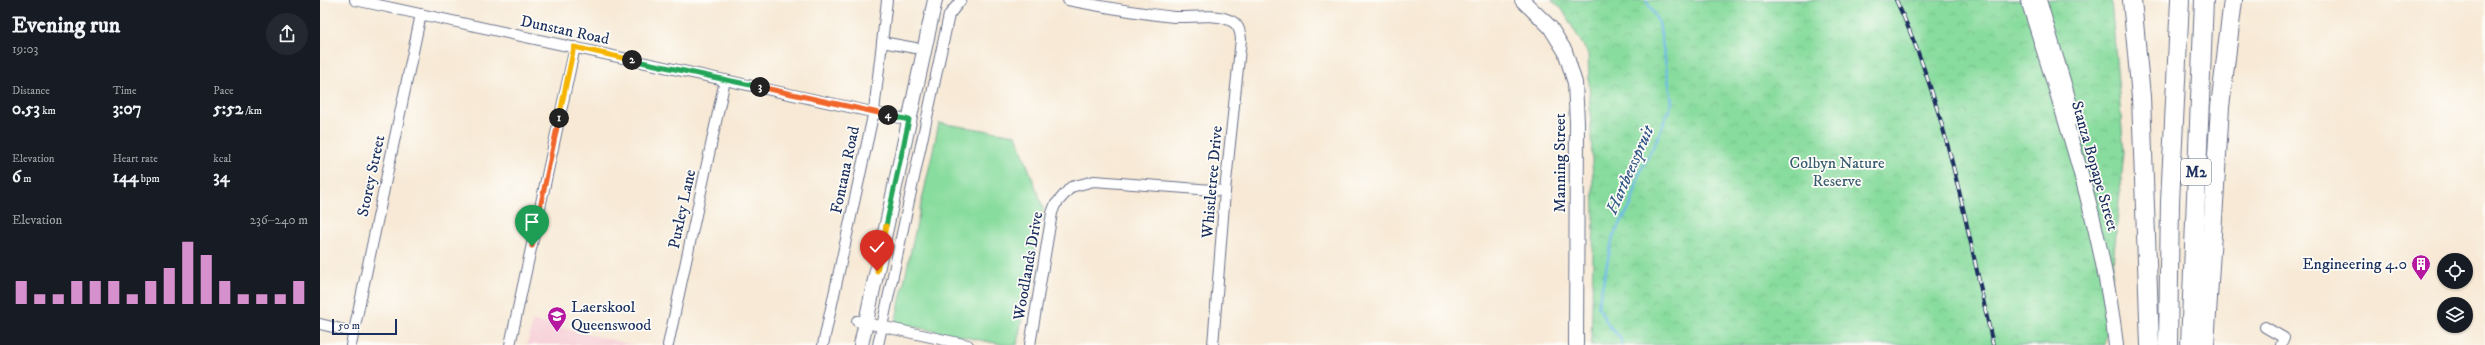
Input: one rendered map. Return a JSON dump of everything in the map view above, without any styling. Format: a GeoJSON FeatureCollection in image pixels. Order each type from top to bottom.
{"type":"FeatureCollection","features":[{"type":"Feature","properties":{"kind":"highway"},"geometry":{"type":"LineString","coordinates":[[2132,0],[2141,97]]}},
{"type":"Feature","properties":{"kind":"highway"},"geometry":{"type":"LineString","coordinates":[[2141,0],[2141,97],[2150,345]]}},
{"type":"Feature","properties":{"kind":"highway","name":"M2"},"geometry":{"type":"LineString","coordinates":[[2168,345],[2170,202],[2180,0]]}},
{"type":"Feature","properties":{"kind":"highway","name":"M2"},"geometry":{"type":"LineString","coordinates":[[2190,345],[2204,0]]}},
{"type":"Feature","properties":{"kind":"highway"},"geometry":{"type":"LineString","coordinates":[[2205,345],[2226,0]]}},
{"type":"Feature","properties":{"kind":"highway"},"geometry":{"type":"LineString","coordinates":[[2220,106],[2233,0]]}},
{"type":"Feature","properties":{"kind":"main road"},"geometry":{"type":"LineString","coordinates":[[904,119],[915,48],[925,0]]}},
{"type":"Feature","properties":{"kind":"main road"},"geometry":{"type":"LineString","coordinates":[[852,345],[861,322],[904,119],[935,0]]}},
{"type":"Feature","properties":{"kind":"main road","name":"Manning Street"},"geometry":{"type":"LineString","coordinates":[[1522,0],[1539,14],[1554,33],[1565,51],[1575,83],[1577,146],[1576,345]]}},
{"type":"Feature","properties":{"kind":"main road","name":"Stanza Bopape Street"},"geometry":{"type":"LineString","coordinates":[[2028,0],[2086,193],[2107,280],[2116,345]]}},
{"type":"Feature","properties":{"kind":"main road","name":"Stanza Bopape Street"},"geometry":{"type":"LineString","coordinates":[[2039,0],[2099,203],[2114,274],[2123,345]]}},
{"type":"Feature","properties":{"kind":"main road"},"geometry":{"type":"LineString","coordinates":[[861,322],[861,345]]}},
{"type":"Feature","properties":{"kind":"street","name":"Dunstan Road"},"geometry":{"type":"LineString","coordinates":[[355,0],[874,111],[904,119]]}},
{"type":"Feature","properties":{"kind":"street","name":"Fontana Road"},"geometry":{"type":"LineString","coordinates":[[823,345],[874,111],[887,0]]}},
{"type":"Feature","properties":{"kind":"street"},"geometry":{"type":"LineString","coordinates":[[878,345],[949,15],[961,0]]}},
{"type":"Feature","properties":{"kind":"street","name":"Whistletree Drive"},"geometry":{"type":"LineString","coordinates":[[1068,0],[1130,12],[1177,17],[1221,18],[1236,24],[1241,39],[1225,191],[1213,345]]}},
{"type":"Feature","properties":{"kind":"street","name":"Storey Street"},"geometry":{"type":"LineString","coordinates":[[351,345],[421,14]]}},
{"type":"Feature","properties":{"kind":"street"},"geometry":{"type":"LineString","coordinates":[[882,42],[915,48]]}},
{"type":"Feature","properties":{"kind":"street"},"geometry":{"type":"LineString","coordinates":[[510,345],[574,47]]}},
{"type":"Feature","properties":{"kind":"street","name":"Puxley Lane"},"geometry":{"type":"LineString","coordinates":[[668,345],[725,80]]}},
{"type":"Feature","properties":{"kind":"street","name":"Woodlands Drive"},"geometry":{"type":"LineString","coordinates":[[1030,345],[1052,213],[1066,191],[1077,184],[1094,181],[1225,191]]}},
{"type":"Feature","properties":{"kind":"street"},"geometry":{"type":"LineString","coordinates":[[861,322],[968,345]]}},
{"type":"Feature","properties":{"kind":"street"},"geometry":{"type":"LineString","coordinates":[[320,324],[353,332]]}},
{"type":"Feature","properties":{"kind":"street"},"geometry":{"type":"LineString","coordinates":[[2265,327],[2284,338],[2281,345]]}},
{"type":"Feature","properties":{"kind":"shaded area","name":"Laerskool Queenswood"},"geometry":{"type":"Polygon","coordinates":[[[533,321],[633,345],[527,345],[533,321]]]}},
{"type":"Feature","properties":{"kind":"green space","name":"Colbyn Nature Reserve"},"geometry":{"type":"Polygon","coordinates":[[[1551,0],[2111,0],[2124,152],[2105,345],[1591,345],[1594,212],[1588,54],[1562,9],[1551,0]]]}},
{"type":"Feature","properties":{"kind":"green space"},"geometry":{"type":"Polygon","coordinates":[[[939,123],[1016,135],[1043,207],[1017,345],[1005,345],[895,323],[939,123]]]}},
{"type":"Feature","properties":{"kind":"waterway","name":"Hartbeesspruit"},"geometry":{"type":"LineString","coordinates":[[1621,345],[1621,338],[1609,326],[1598,306],[1613,236],[1631,205],[1640,172],[1658,137],[1672,102],[1659,23],[1646,0]]}},
{"type":"Feature","properties":{"kind":"railway"},"geometry":{"type":"LineString","coordinates":[[1896,0],[1914,41],[1942,126],[1954,170],[1993,345]]}},
{"type":"Feature","properties":{"kind":"place","name":"Engineering 4.0"},"geometry":{"type":"Point","coordinates":[2421,281]}},
{"type":"Feature","properties":{"kind":"place","name":"Laerskool Queenswood"},"geometry":{"type":"Point","coordinates":[557,333]}},
{"type":"Feature","properties":{"kind":"route"},"geometry":{"type":"LineString","coordinates":[[532,246],[574,47],[874,111],[909,120],[877,271]]}}]}
